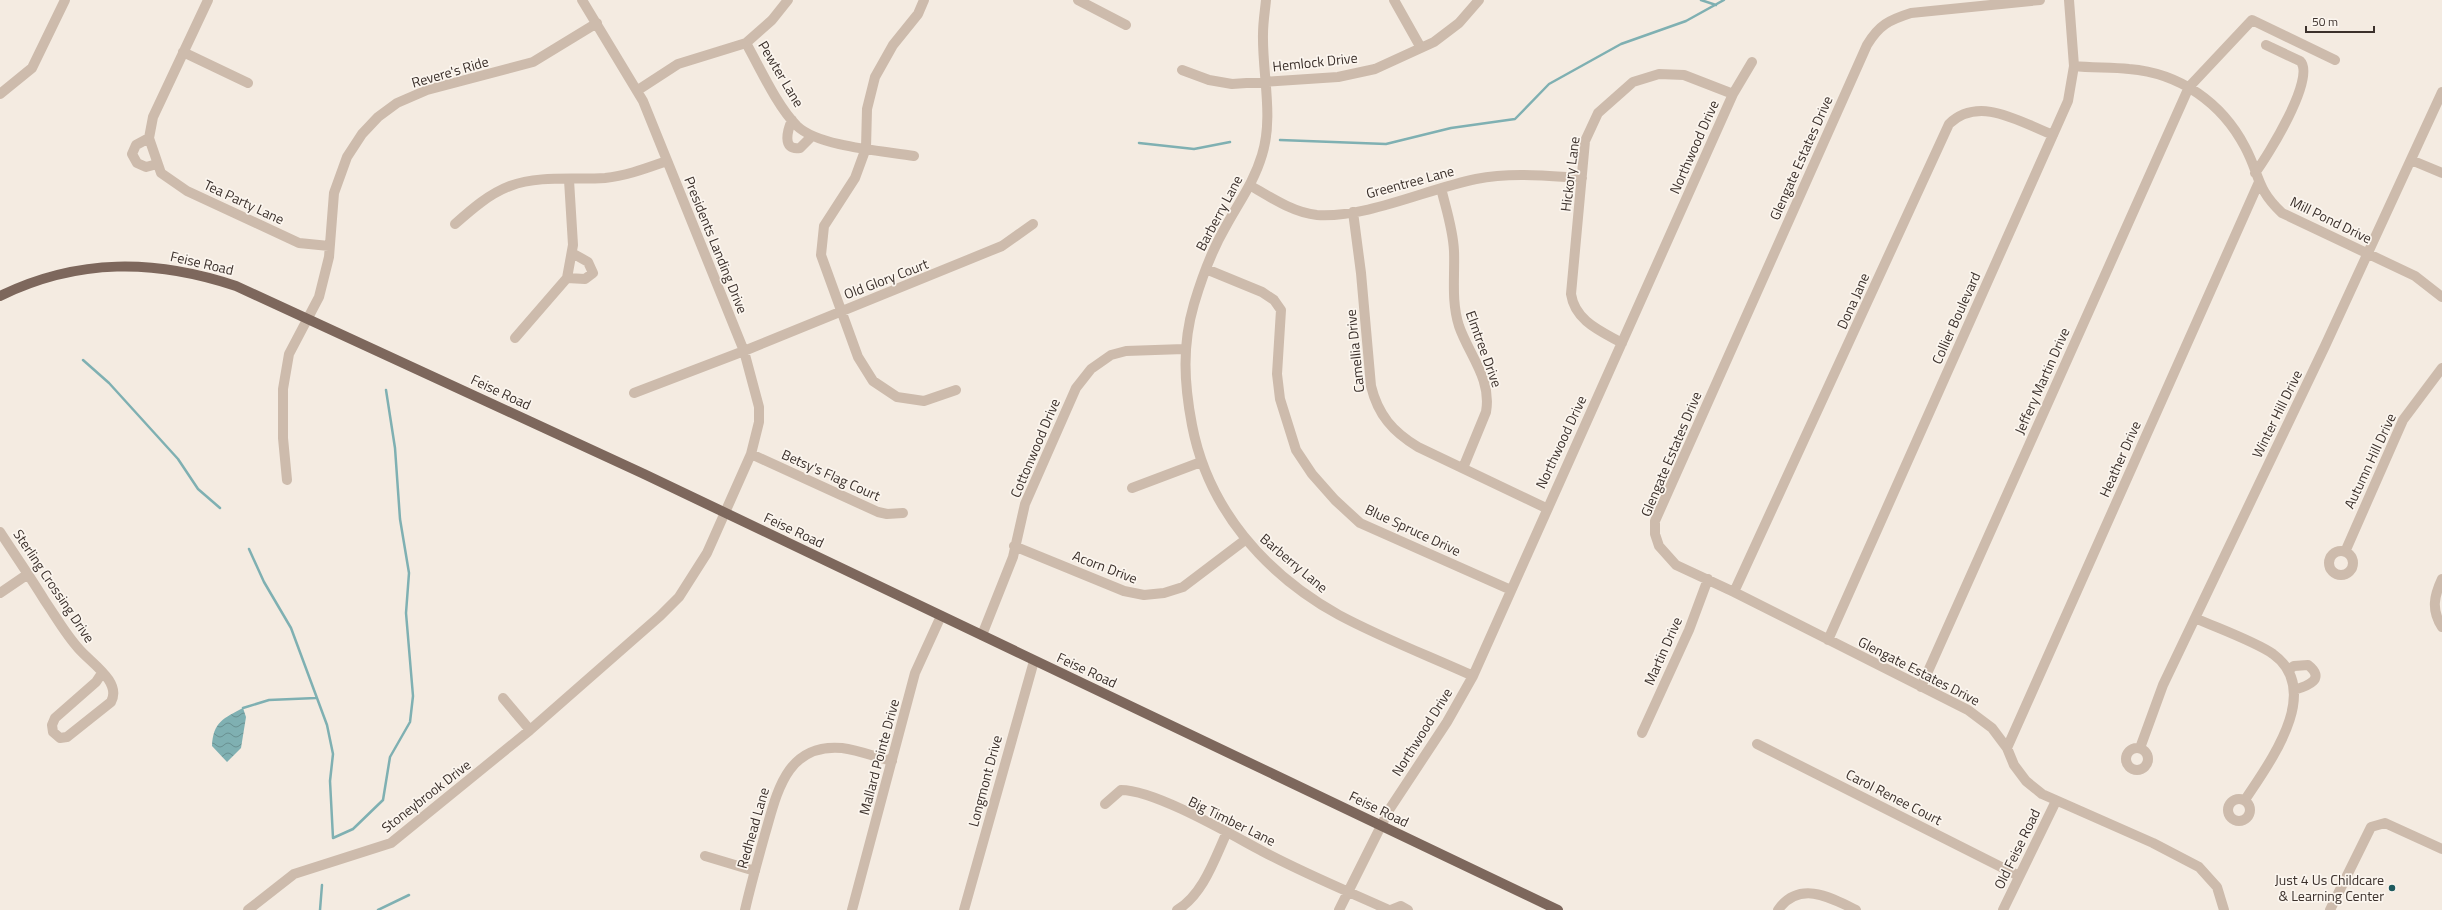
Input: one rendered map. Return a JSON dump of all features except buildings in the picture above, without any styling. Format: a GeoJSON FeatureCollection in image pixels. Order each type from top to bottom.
{"type":"FeatureCollection","features":[{"type":"Feature","properties":{"kind":"main road","name":"Feise Road"},"geometry":{"type":"LineString","coordinates":[[0,296],[21,286],[69,271],[100,267],[145,266],[175,269],[218,280],[308,318],[725,513],[1558,910]]}},
{"type":"Feature","properties":{"kind":"street"},"geometry":{"type":"LineString","coordinates":[[0,94],[32,68],[64,0]]}},
{"type":"Feature","properties":{"kind":"street","name":"Tea Party Lane"},"geometry":{"type":"LineString","coordinates":[[208,0],[153,117],[149,138],[157,164],[166,178],[187,191],[299,243],[330,246]]}},
{"type":"Feature","properties":{"kind":"street","name":"Presidents Landing Drive"},"geometry":{"type":"LineString","coordinates":[[582,0],[638,90],[744,351],[759,407],[759,422],[750,454],[725,513]]}},
{"type":"Feature","properties":{"kind":"street"},"geometry":{"type":"LineString","coordinates":[[638,90],[678,64],[746,43],[772,20],[788,0]]}},
{"type":"Feature","properties":{"kind":"street"},"geometry":{"type":"LineString","coordinates":[[924,0],[918,14],[893,45],[875,77],[867,109],[866,148],[855,178],[824,226],[821,255],[858,356],[866,372],[879,386],[898,397],[924,401],[956,390]]}},
{"type":"Feature","properties":{"kind":"street"},"geometry":{"type":"LineString","coordinates":[[1078,0],[1126,25]]}},
{"type":"Feature","properties":{"kind":"street","name":"Barberry Lane"},"geometry":{"type":"LineString","coordinates":[[1266,0],[1263,33],[1266,136],[1263,155],[1250,186],[1226,225],[1206,269],[1194,305],[1184,349],[1188,406],[1201,462],[1223,506],[1245,540],[1275,569],[1317,601],[1340,615],[1473,676]]}},
{"type":"Feature","properties":{"kind":"street"},"geometry":{"type":"LineString","coordinates":[[1394,0],[1421,48]]}},
{"type":"Feature","properties":{"kind":"street","name":"Hemlock Drive"},"geometry":{"type":"LineString","coordinates":[[1182,70],[1209,80],[1232,84],[1338,77],[1375,69],[1421,48],[1459,24],[1479,0]]}},
{"type":"Feature","properties":{"kind":"street","name":"Glengate Estates Drive"},"geometry":{"type":"LineString","coordinates":[[2040,0],[1911,13],[1891,20],[1876,31],[1867,45],[1655,521],[1656,539],[1662,551],[1676,565],[1734,592],[1968,710],[1992,728],[2007,748],[2014,765],[2026,781],[2042,794],[2153,843],[2199,867],[2217,887],[2224,910]]}},
{"type":"Feature","properties":{"kind":"street","name":"Collier Boulevard"},"geometry":{"type":"LineString","coordinates":[[1828,640],[2068,101],[2074,66],[2069,0]]}},
{"type":"Feature","properties":{"kind":"street","name":"Jeffery Martin Drive"},"geometry":{"type":"LineString","coordinates":[[1921,687],[2189,87],[2252,20],[2335,60]]}},
{"type":"Feature","properties":{"kind":"street","name":"Revere's Ride"},"geometry":{"type":"LineString","coordinates":[[287,480],[283,438],[283,389],[289,354],[319,297],[329,257],[334,193],[347,157],[362,134],[378,117],[397,103],[427,90],[533,62],[597,23]]}},
{"type":"Feature","properties":{"kind":"street","name":"Pewter Lane"},"geometry":{"type":"LineString","coordinates":[[746,43],[792,120],[812,136],[866,148],[914,156]]}},
{"type":"Feature","properties":{"kind":"street","name":"Heather Drive"},"geometry":{"type":"LineString","coordinates":[[2007,748],[2257,178],[2295,101],[2304,70],[2303,64],[2300,61],[2266,44]]}},
{"type":"Feature","properties":{"kind":"street"},"geometry":{"type":"LineString","coordinates":[[184,52],[248,83]]}},
{"type":"Feature","properties":{"kind":"street","name":"Northwood Drive"},"geometry":{"type":"LineString","coordinates":[[1339,910],[1389,810],[1447,722],[1473,676],[1546,508],[1733,94],[1752,62]]}},
{"type":"Feature","properties":{"kind":"street","name":"Mill Pond Drive"},"geometry":{"type":"LineString","coordinates":[[2074,66],[2142,71],[2189,87],[2222,112],[2243,143],[2267,199],[2282,213],[2415,276],[2442,297]]}},
{"type":"Feature","properties":{"kind":"street","name":"Hickory Lane"},"geometry":{"type":"LineString","coordinates":[[1622,342],[1590,326],[1572,303],[1571,294],[1585,141],[1598,113],[1633,82],[1659,74],[1684,75],[1733,94]]}},
{"type":"Feature","properties":{"kind":"street","name":"Winter Hill Drive"},"geometry":{"type":"LineString","coordinates":[[2140,748],[2163,685],[2368,253],[2442,92]]}},
{"type":"Feature","properties":{"kind":"street","name":"Dona Jane"},"geometry":{"type":"LineString","coordinates":[[1734,592],[1948,124],[1962,115],[1977,110],[1990,111],[2053,136]]}},
{"type":"Feature","properties":{"kind":"street","name":"Pewter Lane"},"geometry":{"type":"LineString","coordinates":[[792,120],[787,134],[788,143],[794,147],[800,148],[812,136]]}},
{"type":"Feature","properties":{"kind":"street"},"geometry":{"type":"LineString","coordinates":[[149,138],[136,145],[132,154],[137,164],[146,167],[157,164]]}},
{"type":"Feature","properties":{"kind":"street"},"geometry":{"type":"LineString","coordinates":[[2411,160],[2442,174]]}},
{"type":"Feature","properties":{"kind":"street"},"geometry":{"type":"LineString","coordinates":[[455,224],[483,200],[511,186],[532,181],[570,180],[625,175],[667,161]]}},
{"type":"Feature","properties":{"kind":"street","name":"Greentree Lane"},"geometry":{"type":"LineString","coordinates":[[1250,186],[1301,211],[1317,215],[1353,212],[1477,179],[1514,175],[1582,178]]}},
{"type":"Feature","properties":{"kind":"street"},"geometry":{"type":"LineString","coordinates":[[515,338],[567,278],[572,253],[570,180]]}},
{"type":"Feature","properties":{"kind":"street","name":"Elmtree Drive"},"geometry":{"type":"LineString","coordinates":[[1441,188],[1450,222],[1454,250],[1453,291],[1455,309],[1459,327],[1480,370],[1488,402],[1486,412],[1463,468]]}},
{"type":"Feature","properties":{"kind":"street","name":"Camellia Drive"},"geometry":{"type":"LineString","coordinates":[[1353,212],[1361,273],[1371,386],[1374,397],[1387,421],[1399,436],[1546,508]]}},
{"type":"Feature","properties":{"kind":"street","name":"Old Glory Court"},"geometry":{"type":"LineString","coordinates":[[634,393],[744,351],[1002,246],[1033,224]]}},
{"type":"Feature","properties":{"kind":"street"},"geometry":{"type":"LineString","coordinates":[[567,278],[585,279],[593,273],[588,262],[572,253]]}},
{"type":"Feature","properties":{"kind":"street","name":"Blue Spruce Drive"},"geometry":{"type":"LineString","coordinates":[[1206,269],[1262,292],[1274,300],[1281,310],[1276,374],[1282,406],[1296,450],[1312,474],[1335,500],[1360,523],[1511,590]]}},
{"type":"Feature","properties":{"kind":"street","name":"Cottonwood Drive"},"geometry":{"type":"LineString","coordinates":[[982,635],[1013,557],[1014,546],[1025,504],[1076,388],[1091,369],[1111,355],[1126,351],[1184,349]]}},
{"type":"Feature","properties":{"kind":"street","name":"Autumn Hill Drive"},"geometry":{"type":"LineString","coordinates":[[2345,552],[2403,420],[2442,368]]}},
{"type":"Feature","properties":{"kind":"street","name":"Betsy's Flag Court"},"geometry":{"type":"LineString","coordinates":[[750,454],[878,512],[887,514],[903,513]]}},
{"type":"Feature","properties":{"kind":"street"},"geometry":{"type":"LineString","coordinates":[[1132,488],[1201,462]]}},
{"type":"Feature","properties":{"kind":"street","name":"Stoneybrook Drive"},"geometry":{"type":"LineString","coordinates":[[248,910],[294,874],[391,843],[530,730],[679,597],[707,553],[725,513]]}},
{"type":"Feature","properties":{"kind":"street","name":"Sterling Crossing Drive"},"geometry":{"type":"LineString","coordinates":[[0,532],[62,628],[78,648],[102,673],[115,689],[115,695],[111,702],[67,737],[60,738],[53,732],[52,725],[55,718],[96,682],[102,673]]}},
{"type":"Feature","properties":{"kind":"street","name":"Acorn Drive"},"geometry":{"type":"LineString","coordinates":[[1014,546],[1124,591],[1144,596],[1164,593],[1183,587],[1245,540]]}},
{"type":"Feature","properties":{"kind":"street"},"geometry":{"type":"LineString","coordinates":[[0,593],[28,574]]}},
{"type":"Feature","properties":{"kind":"street"},"geometry":{"type":"LineString","coordinates":[[2442,579],[2434,598],[2434,610],[2442,627]]}},
{"type":"Feature","properties":{"kind":"street","name":"Martin Drive"},"geometry":{"type":"LineString","coordinates":[[1642,733],[1688,630],[1708,580]]}},
{"type":"Feature","properties":{"kind":"street","name":"Mallard Pointe Drive"},"geometry":{"type":"LineString","coordinates":[[852,910],[916,673],[941,616]]}},
{"type":"Feature","properties":{"kind":"street"},"geometry":{"type":"LineString","coordinates":[[2195,618],[2272,654],[2288,670],[2294,690],[2293,714],[2267,766],[2245,800]]}},
{"type":"Feature","properties":{"kind":"street","name":"Longmont Drive"},"geometry":{"type":"LineString","coordinates":[[964,910],[1034,661]]}},
{"type":"Feature","properties":{"kind":"street"},"geometry":{"type":"LineString","coordinates":[[2288,670],[2294,666],[2308,665],[2315,674],[2315,680],[2312,684],[2294,690]]}},
{"type":"Feature","properties":{"kind":"street"},"geometry":{"type":"LineString","coordinates":[[503,698],[530,730]]}},
{"type":"Feature","properties":{"kind":"street","name":"Carol Renee Court"},"geometry":{"type":"LineString","coordinates":[[1757,744],[2019,876]]}},
{"type":"Feature","properties":{"kind":"street","name":"Redhead Lane"},"geometry":{"type":"LineString","coordinates":[[745,910],[774,800],[783,777],[794,764],[806,755],[841,748],[892,761]]}},
{"type":"Feature","properties":{"kind":"street","name":"Big Timber Lane"},"geometry":{"type":"LineString","coordinates":[[1105,804],[1121,790],[1127,790],[1152,798],[1227,832],[1263,852],[1390,910]]}},
{"type":"Feature","properties":{"kind":"street","name":"Old Feise Road"},"geometry":{"type":"LineString","coordinates":[[2004,910],[2056,800]]}},
{"type":"Feature","properties":{"kind":"street"},"geometry":{"type":"LineString","coordinates":[[2330,910],[2367,832],[2377,824],[2385,823],[2442,849]]}},
{"type":"Feature","properties":{"kind":"street"},"geometry":{"type":"LineString","coordinates":[[1177,910],[1187,904],[1207,874],[1227,832]]}},
{"type":"Feature","properties":{"kind":"street"},"geometry":{"type":"LineString","coordinates":[[705,856],[755,871]]}},
{"type":"Feature","properties":{"kind":"street"},"geometry":{"type":"LineString","coordinates":[[1778,910],[1789,898],[1806,892],[1833,898],[1856,910]]}},
{"type":"Feature","properties":{"kind":"street"},"geometry":{"type":"LineString","coordinates":[[1390,910],[1400,906],[1408,910]]}},
{"type":"Feature","properties":{"kind":"water"},"geometry":{"type":"Polygon","coordinates":[[[243,708],[246,717],[241,748],[227,762],[212,746],[215,731],[217,726],[225,718],[243,708]]]}},
{"type":"Feature","properties":{"kind":"waterway"},"geometry":{"type":"LineString","coordinates":[[1701,0],[1716,5]]}},
{"type":"Feature","properties":{"kind":"waterway"},"geometry":{"type":"LineString","coordinates":[[1280,140],[1386,144],[1451,128],[1515,119],[1549,84],[1621,44],[1686,21],[1724,0]]}},
{"type":"Feature","properties":{"kind":"waterway"},"geometry":{"type":"LineString","coordinates":[[1139,143],[1194,149],[1230,142]]}},
{"type":"Feature","properties":{"kind":"waterway"},"geometry":{"type":"LineString","coordinates":[[83,360],[109,383],[178,459],[198,489],[220,508]]}},
{"type":"Feature","properties":{"kind":"waterway"},"geometry":{"type":"LineString","coordinates":[[249,549],[264,582],[291,628],[327,725],[333,754],[330,781],[333,838],[353,829],[383,800],[390,757],[410,722],[413,696],[406,613],[409,573],[400,519],[395,448],[386,390]]}},
{"type":"Feature","properties":{"kind":"waterway"},"geometry":{"type":"LineString","coordinates":[[243,708],[269,700],[316,698]]}},
{"type":"Feature","properties":{"kind":"waterway"},"geometry":{"type":"LineString","coordinates":[[320,910],[322,885]]}},
{"type":"Feature","properties":{"kind":"waterway"},"geometry":{"type":"LineString","coordinates":[[378,910],[409,895]]}},
{"type":"Feature","properties":{"kind":"place","name":"Just 4 Us Childcare & Learning Center"},"geometry":{"type":"Point","coordinates":[2392,888]}}]}
